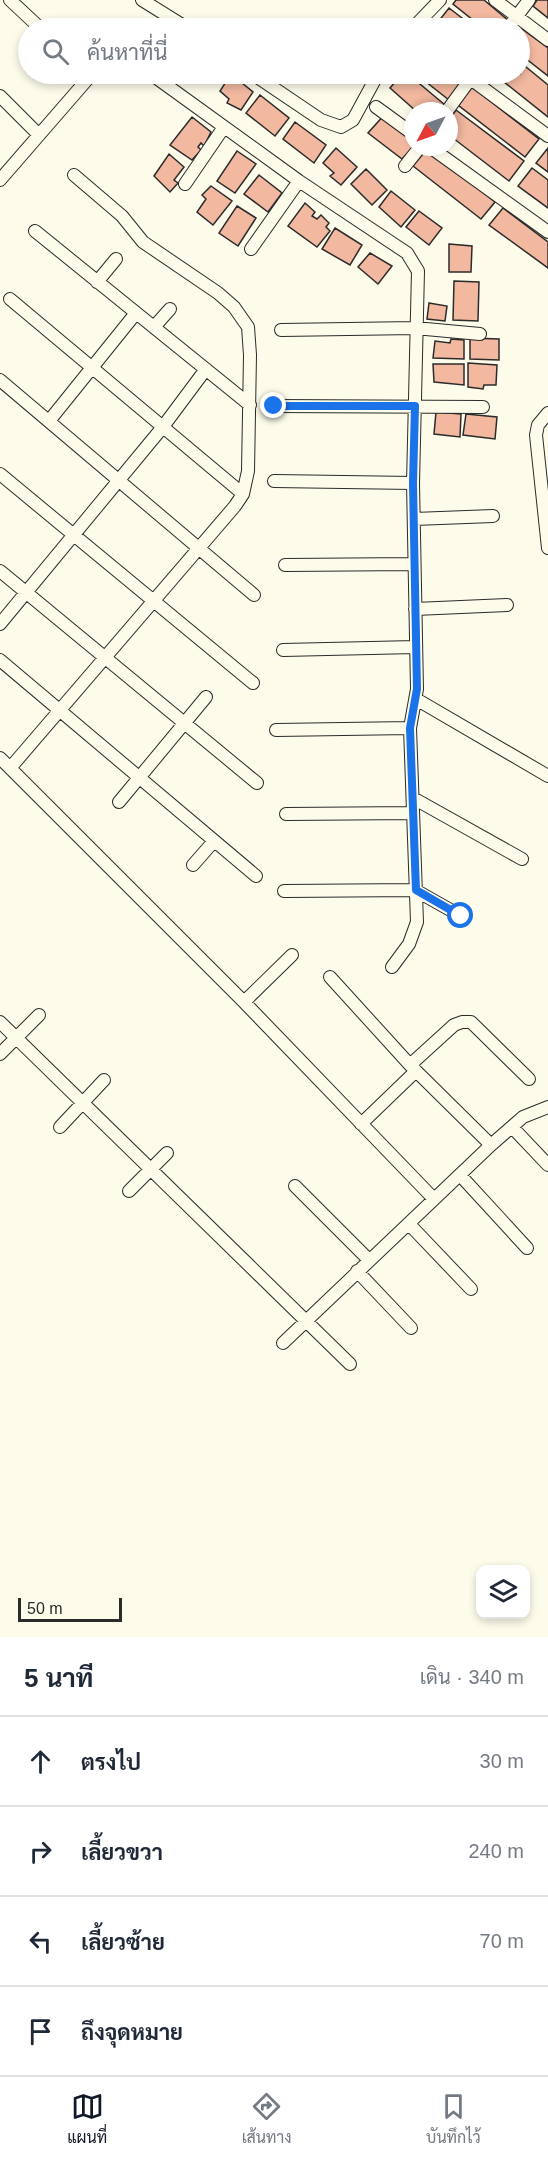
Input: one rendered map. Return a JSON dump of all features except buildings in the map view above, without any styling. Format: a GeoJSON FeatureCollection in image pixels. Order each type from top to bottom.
{"type":"FeatureCollection","features":[{"type":"Feature","properties":{"kind":"street"},"geometry":{"type":"LineString","coordinates":[[10,0],[29,18]]}},
{"type":"Feature","properties":{"kind":"street"},"geometry":{"type":"LineString","coordinates":[[142,0],[171,18]]}},
{"type":"Feature","properties":{"kind":"street"},"geometry":{"type":"LineString","coordinates":[[423,18],[440,0]]}},
{"type":"Feature","properties":{"kind":"street"},"geometry":{"type":"LineString","coordinates":[[495,0],[517,17],[529,0]]}},
{"type":"Feature","properties":{"kind":"street"},"geometry":{"type":"LineString","coordinates":[[530,27],[548,40]]}},
{"type":"Feature","properties":{"kind":"street"},"geometry":{"type":"LineString","coordinates":[[0,180],[81,84]]}},
{"type":"Feature","properties":{"kind":"street"},"geometry":{"type":"LineString","coordinates":[[166,84],[300,181],[408,253],[418,271],[413,483],[416,699],[410,728],[416,890],[414,933],[392,967]]}},
{"type":"Feature","properties":{"kind":"street"},"geometry":{"type":"LineString","coordinates":[[268,84],[321,120],[341,127],[354,120],[373,84]]}},
{"type":"Feature","properties":{"kind":"street"},"geometry":{"type":"LineString","coordinates":[[452,102],[464,84]]}},
{"type":"Feature","properties":{"kind":"street"},"geometry":{"type":"LineString","coordinates":[[481,84],[548,136]]}},
{"type":"Feature","properties":{"kind":"street"},"geometry":{"type":"LineString","coordinates":[[0,96],[38,134]]}},
{"type":"Feature","properties":{"kind":"street"},"geometry":{"type":"LineString","coordinates":[[376,107],[404,127]]}},
{"type":"Feature","properties":{"kind":"street"},"geometry":{"type":"LineString","coordinates":[[185,184],[224,127]]}},
{"type":"Feature","properties":{"kind":"street"},"geometry":{"type":"LineString","coordinates":[[405,166],[413,156]]}},
{"type":"Feature","properties":{"kind":"street"},"geometry":{"type":"LineString","coordinates":[[442,156],[548,232]]}},
{"type":"Feature","properties":{"kind":"street"},"geometry":{"type":"LineString","coordinates":[[11,767],[243,494],[248,471],[250,405],[248,327],[234,308],[218,293],[142,242],[122,216],[74,175]]}},
{"type":"Feature","properties":{"kind":"street"},"geometry":{"type":"LineString","coordinates":[[251,249],[300,181]]}},
{"type":"Feature","properties":{"kind":"street"},"geometry":{"type":"LineString","coordinates":[[36,231],[250,405]]}},
{"type":"Feature","properties":{"kind":"street"},"geometry":{"type":"LineString","coordinates":[[97,282],[116,259]]}},
{"type":"Feature","properties":{"kind":"street"},"geometry":{"type":"LineString","coordinates":[[10,299],[243,494]]}},
{"type":"Feature","properties":{"kind":"street"},"geometry":{"type":"LineString","coordinates":[[154,327],[170,309]]}},
{"type":"Feature","properties":{"kind":"street"},"geometry":{"type":"LineString","coordinates":[[49,421],[136,313]]}},
{"type":"Feature","properties":{"kind":"street"},"geometry":{"type":"LineString","coordinates":[[281,330],[415,328],[480,334]]}},
{"type":"Feature","properties":{"kind":"street"},"geometry":{"type":"LineString","coordinates":[[0,624],[72,534],[162,428],[206,369]]}},
{"type":"Feature","properties":{"kind":"street"},"geometry":{"type":"LineString","coordinates":[[0,380],[254,595]]}},
{"type":"Feature","properties":{"kind":"street"},"geometry":{"type":"LineString","coordinates":[[274,406],[483,407]]}},
{"type":"Feature","properties":{"kind":"street"},"geometry":{"type":"LineString","coordinates":[[546,418],[536,435],[547,518],[548,548]]}},
{"type":"Feature","properties":{"kind":"street"},"geometry":{"type":"LineString","coordinates":[[0,474],[254,683]]}},
{"type":"Feature","properties":{"kind":"street"},"geometry":{"type":"LineString","coordinates":[[274,481],[413,483]]}},
{"type":"Feature","properties":{"kind":"street"},"geometry":{"type":"LineString","coordinates":[[414,519],[493,516]]}},
{"type":"Feature","properties":{"kind":"street"},"geometry":{"type":"LineString","coordinates":[[285,565],[414,564]]}},
{"type":"Feature","properties":{"kind":"street"},"geometry":{"type":"LineString","coordinates":[[0,571],[257,783]]}},
{"type":"Feature","properties":{"kind":"street"},"geometry":{"type":"LineString","coordinates":[[415,609],[507,605]]}},
{"type":"Feature","properties":{"kind":"street"},"geometry":{"type":"LineString","coordinates":[[283,650],[415,647]]}},
{"type":"Feature","properties":{"kind":"street"},"geometry":{"type":"LineString","coordinates":[[0,660],[256,876]]}},
{"type":"Feature","properties":{"kind":"street"},"geometry":{"type":"LineString","coordinates":[[119,802],[206,697]]}},
{"type":"Feature","properties":{"kind":"street"},"geometry":{"type":"LineString","coordinates":[[416,699],[548,776]]}},
{"type":"Feature","properties":{"kind":"street"},"geometry":{"type":"LineString","coordinates":[[276,730],[410,728]]}},
{"type":"Feature","properties":{"kind":"street"},"geometry":{"type":"LineString","coordinates":[[0,758],[244,1002],[434,1199]]}},
{"type":"Feature","properties":{"kind":"street"},"geometry":{"type":"LineString","coordinates":[[413,798],[522,859]]}},
{"type":"Feature","properties":{"kind":"street"},"geometry":{"type":"LineString","coordinates":[[286,814],[413,813]]}},
{"type":"Feature","properties":{"kind":"street"},"geometry":{"type":"LineString","coordinates":[[192,865],[214,841]]}},
{"type":"Feature","properties":{"kind":"street"},"geometry":{"type":"LineString","coordinates":[[284,891],[416,890],[461,916]]}},
{"type":"Feature","properties":{"kind":"street"},"geometry":{"type":"LineString","coordinates":[[244,1002],[291,956]]}},
{"type":"Feature","properties":{"kind":"street"},"geometry":{"type":"LineString","coordinates":[[330,977],[413,1068],[491,1145]]}},
{"type":"Feature","properties":{"kind":"street"},"geometry":{"type":"LineString","coordinates":[[0,1054],[39,1015]]}},
{"type":"Feature","properties":{"kind":"street"},"geometry":{"type":"LineString","coordinates":[[0,1022],[308,1320],[350,1364]]}},
{"type":"Feature","properties":{"kind":"street"},"geometry":{"type":"LineString","coordinates":[[361,1124],[454,1025],[462,1022],[471,1022],[528,1079]]}},
{"type":"Feature","properties":{"kind":"street"},"geometry":{"type":"LineString","coordinates":[[60,1127],[104,1080]]}},
{"type":"Feature","properties":{"kind":"street"},"geometry":{"type":"LineString","coordinates":[[284,1343],[491,1145],[523,1117],[548,1107]]}},
{"type":"Feature","properties":{"kind":"street"},"geometry":{"type":"LineString","coordinates":[[512,1127],[548,1165]]}},
{"type":"Feature","properties":{"kind":"street"},"geometry":{"type":"LineString","coordinates":[[129,1191],[167,1153]]}},
{"type":"Feature","properties":{"kind":"street"},"geometry":{"type":"LineString","coordinates":[[460,1175],[527,1248]]}},
{"type":"Feature","properties":{"kind":"street"},"geometry":{"type":"LineString","coordinates":[[295,1186],[369,1260]]}},
{"type":"Feature","properties":{"kind":"street"},"geometry":{"type":"LineString","coordinates":[[409,1224],[471,1289]]}},
{"type":"Feature","properties":{"kind":"street"},"geometry":{"type":"LineString","coordinates":[[357,1271],[411,1328]]}},
{"type":"Feature","properties":{"kind":"route"},"geometry":{"type":"LineString","coordinates":[[274,406],[415,406],[413,483],[417,689],[410,728],[416,890],[461,916]]}}]}
